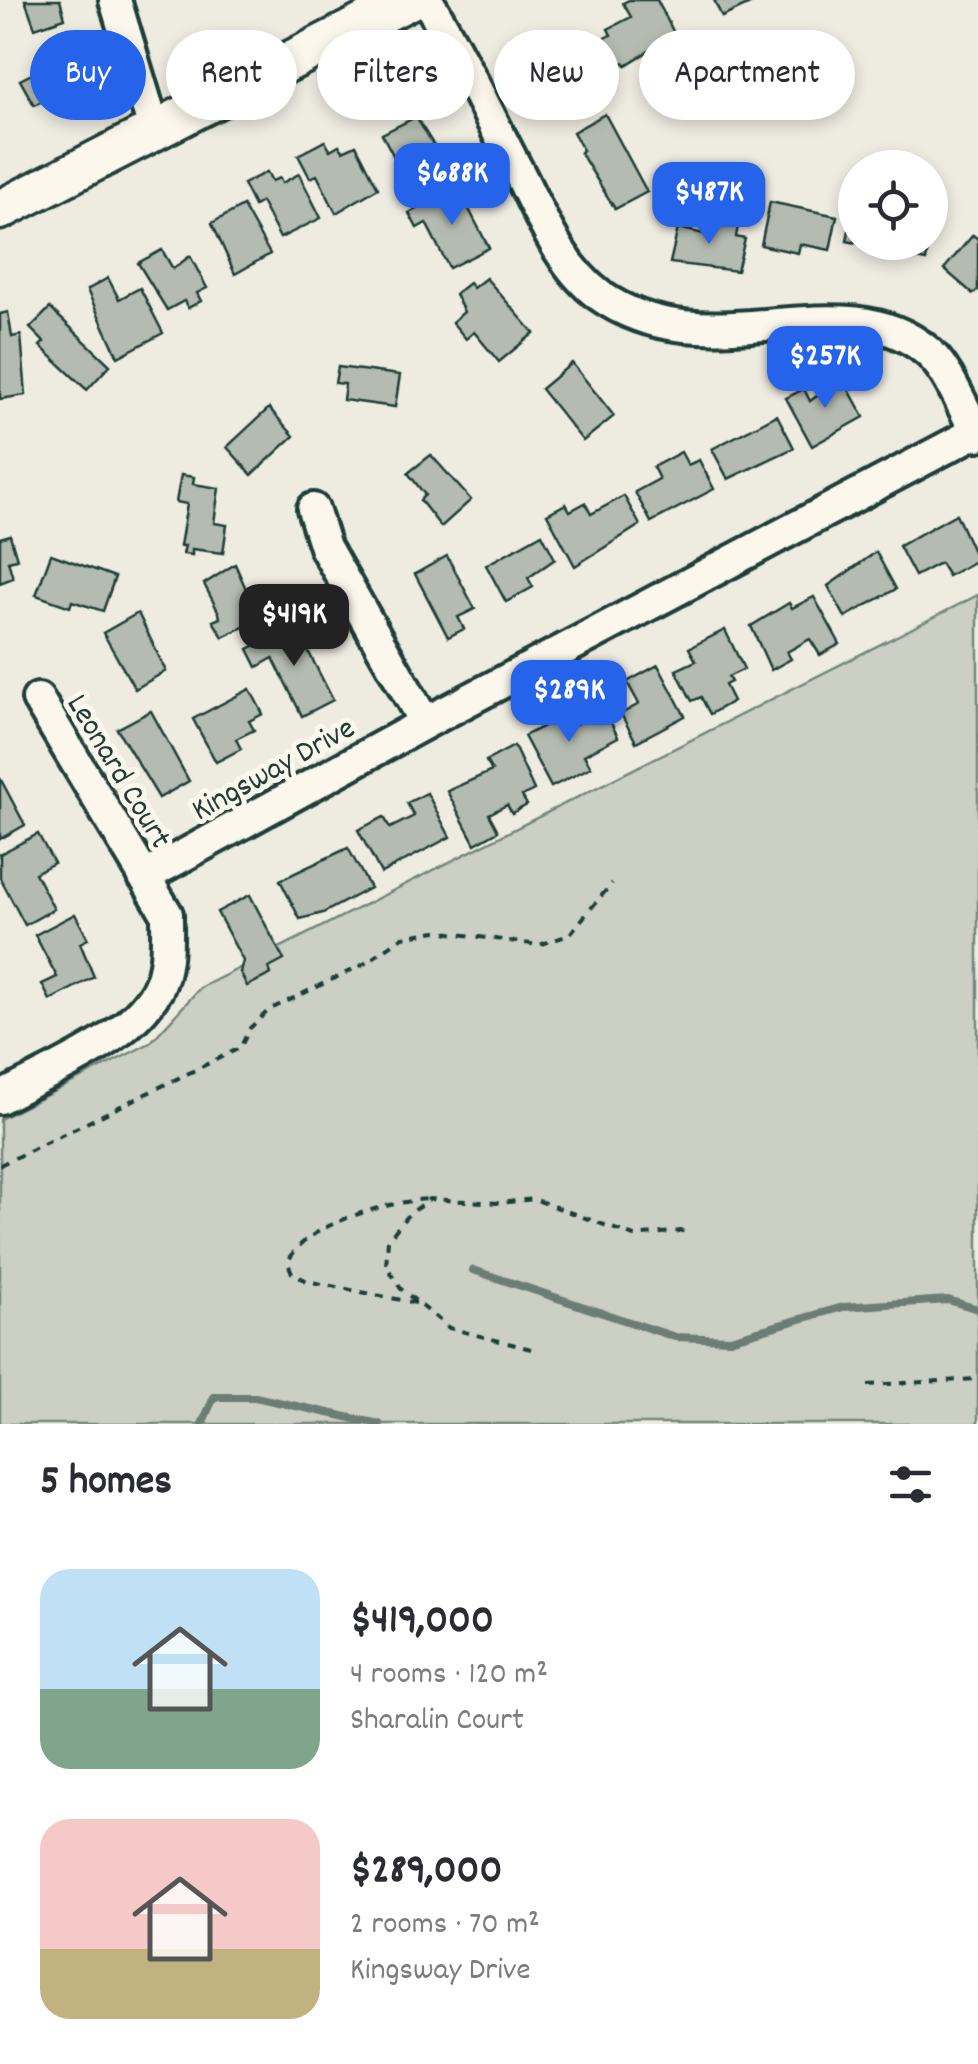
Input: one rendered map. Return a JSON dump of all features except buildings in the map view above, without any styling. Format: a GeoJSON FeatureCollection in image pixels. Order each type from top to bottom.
{"type":"FeatureCollection","features":[{"type":"Feature","properties":{"kind":"main road"},"geometry":{"type":"LineString","coordinates":[[0,210],[409,0]]}},
{"type":"Feature","properties":{"kind":"street"},"geometry":{"type":"LineString","coordinates":[[115,0],[154,129]]}},
{"type":"Feature","properties":{"kind":"street"},"geometry":{"type":"LineString","coordinates":[[427,0],[560,250],[599,295],[648,319],[709,331],[856,320],[900,331],[930,354],[977,433]]}},
{"type":"Feature","properties":{"kind":"street","name":"Kingsway Drive"},"geometry":{"type":"LineString","coordinates":[[144,878],[426,722],[977,433]]}},
{"type":"Feature","properties":{"kind":"street"},"geometry":{"type":"LineString","coordinates":[[313,508],[325,547],[426,722]]}},
{"type":"Feature","properties":{"kind":"street","name":"Leonard Court"},"geometry":{"type":"LineString","coordinates":[[38,699],[144,878]]}},
{"type":"Feature","properties":{"kind":"street"},"geometry":{"type":"LineString","coordinates":[[0,1098],[124,1029],[158,988],[167,952],[167,914],[144,878]]}},
{"type":"Feature","properties":{"kind":"path"},"geometry":{"type":"LineString","coordinates":[[0,1166],[240,1048],[250,1028],[270,1010],[364,964],[403,937],[436,931],[539,944],[568,935],[612,883]]}},
{"type":"Feature","properties":{"kind":"path"},"geometry":{"type":"LineString","coordinates":[[420,1304],[308,1281],[292,1273],[288,1263],[304,1242],[392,1202],[534,1199],[634,1236],[691,1230]]}},
{"type":"Feature","properties":{"kind":"path"},"geometry":{"type":"LineString","coordinates":[[429,1200],[406,1217],[388,1240],[386,1266],[401,1289],[449,1328],[530,1348]]}},
{"type":"Feature","properties":{"kind":"path"},"geometry":{"type":"LineString","coordinates":[[868,1385],[978,1379]]}},
{"type":"Feature","properties":{"kind":"shaded area"},"geometry":{"type":"Polygon","coordinates":[[[978,595],[978,1424],[0,1424],[0,1119],[150,1043],[200,988],[978,595]]]}},
{"type":"Feature","properties":{"kind":"waterway"},"geometry":{"type":"LineString","coordinates":[[473,1270],[675,1337],[730,1339],[843,1307],[948,1300],[978,1309]]}},
{"type":"Feature","properties":{"kind":"waterway"},"geometry":{"type":"LineString","coordinates":[[202,1424],[214,1397],[255,1397],[379,1424]]}}]}
